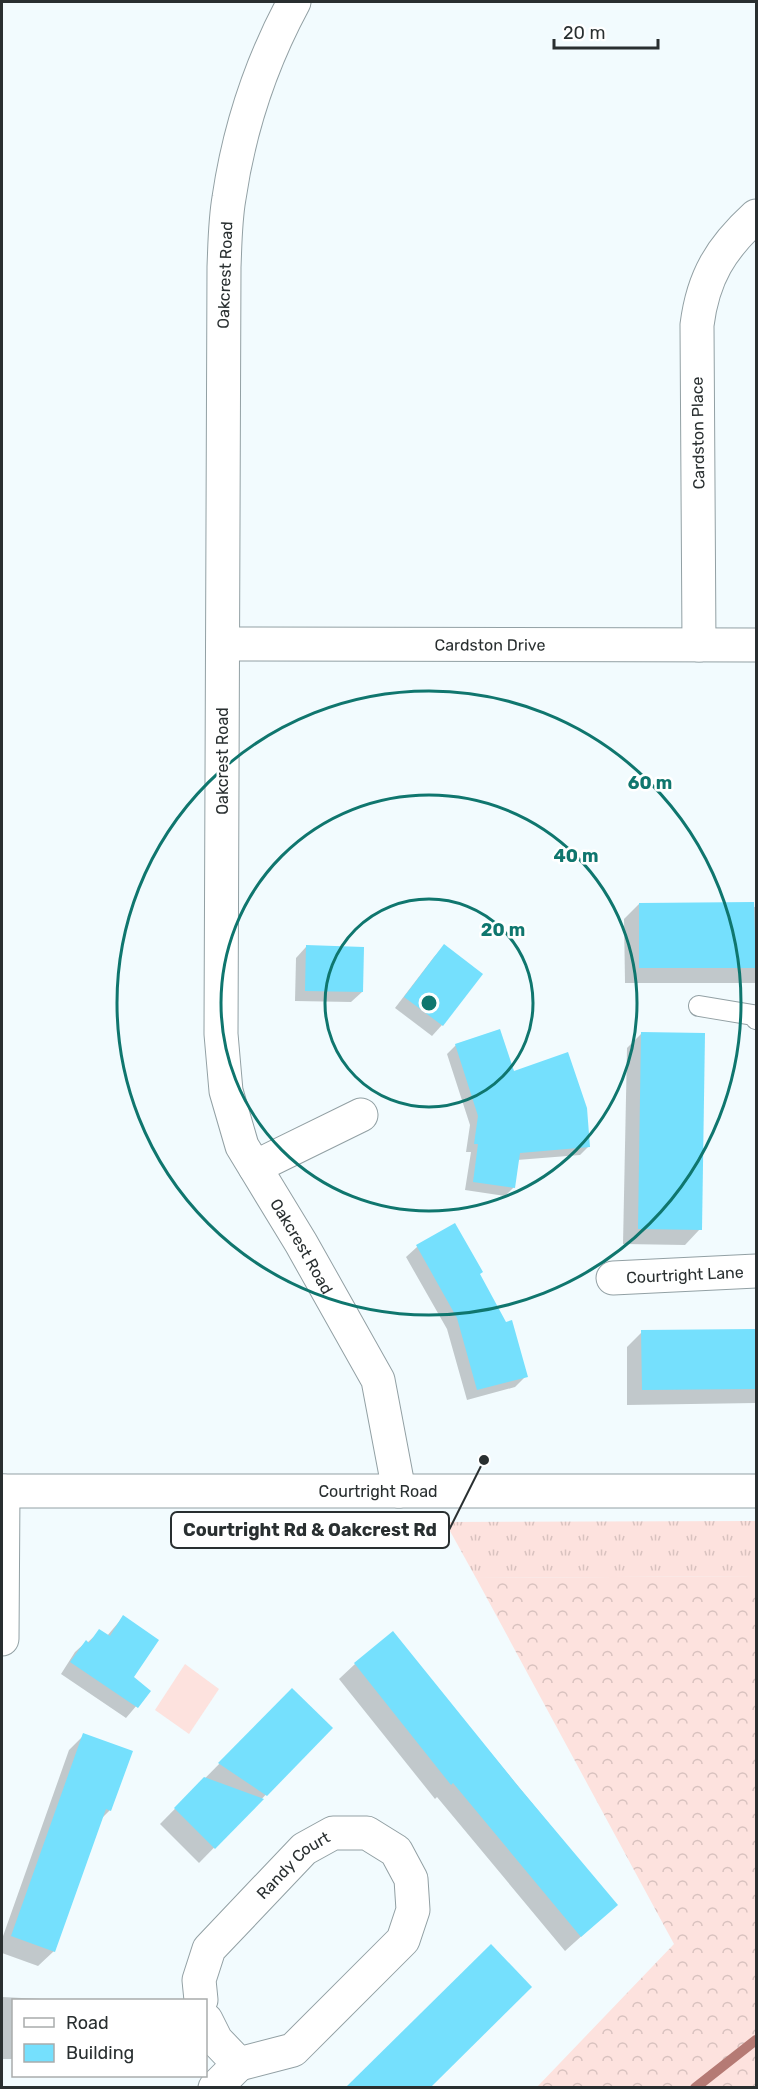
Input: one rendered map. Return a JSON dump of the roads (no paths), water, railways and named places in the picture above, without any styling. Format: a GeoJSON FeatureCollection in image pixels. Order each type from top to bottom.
{"type":"FeatureCollection","features":[{"type":"Feature","properties":{"kind":"street","name":"Oakcrest Road"},"geometry":{"type":"LineString","coordinates":[[294,2],[281,26],[258,82],[239,142],[228,200],[224,279],[221,1034],[226,1091],[242,1146],[378,1380],[399,1491]]}},
{"type":"Feature","properties":{"kind":"street","name":"Cardston Place"},"geometry":{"type":"LineString","coordinates":[[699,645],[697,325],[700,300],[710,276],[723,251],[747,225]]}},
{"type":"Feature","properties":{"kind":"street","name":"Cardston Drive"},"geometry":{"type":"LineString","coordinates":[[223,645],[756,645]]}},
{"type":"Feature","properties":{"kind":"street"},"geometry":{"type":"LineString","coordinates":[[255,1167],[361,1115]]}},
{"type":"Feature","properties":{"kind":"street","name":"Courtright Lane"},"geometry":{"type":"LineString","coordinates":[[613,1278],[756,1271]]}},
{"type":"Feature","properties":{"kind":"street"},"geometry":{"type":"LineString","coordinates":[[2,1491],[2,1639]]}},
{"type":"Feature","properties":{"kind":"street","name":"Courtright Road"},"geometry":{"type":"LineString","coordinates":[[2,1491],[756,1491]]}},
{"type":"Feature","properties":{"kind":"street","name":"Randy Court"},"geometry":{"type":"LineString","coordinates":[[201,1999],[199,1980],[209,1949],[304,1849],[333,1833],[367,1833],[396,1851],[411,1879],[413,1910],[403,1940],[293,2050],[239,2064]]}},
{"type":"Feature","properties":{"kind":"street"},"geometry":{"type":"LineString","coordinates":[[207,2022],[216,2040],[239,2064],[215,2088]]}},
{"type":"Feature","properties":{"kind":"lane"},"geometry":{"type":"LineString","coordinates":[[699,1006],[753,1015],[756,1019]]}},
{"type":"Feature","properties":{"kind":"waterway"},"geometry":{"type":"LineString","coordinates":[[695,2088],[756,2040]]}},
{"type":"Feature","properties":{"kind":"place","name":"Courtright Rd & Oakcrest Rd"},"geometry":{"type":"Point","coordinates":[484,1460]}}]}
